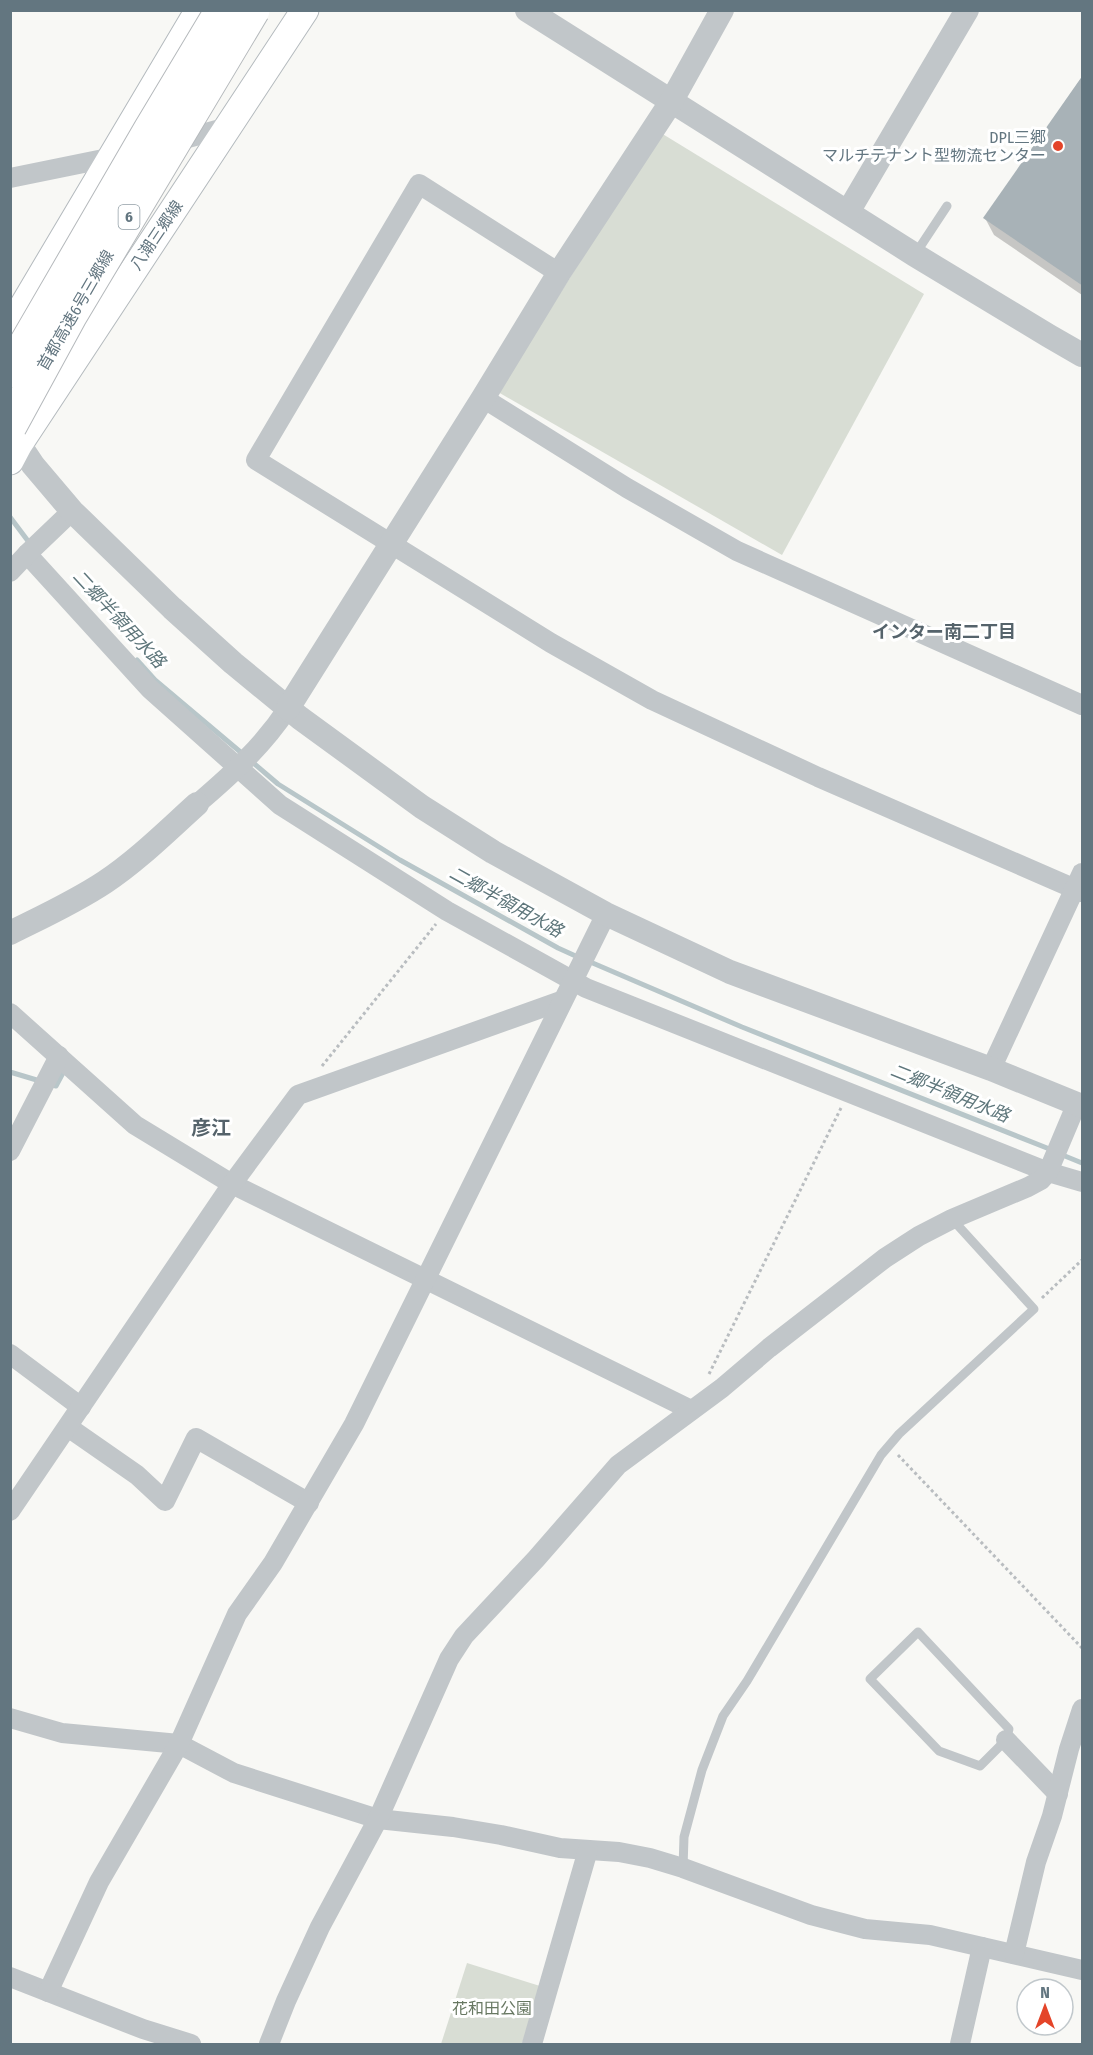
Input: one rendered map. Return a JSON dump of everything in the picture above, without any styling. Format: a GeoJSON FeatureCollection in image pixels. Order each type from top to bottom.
{"type":"FeatureCollection","features":[{"type":"Feature","properties":{"kind":"highway","name":"首都高速6号三郷線"},"geometry":{"type":"LineString","coordinates":[[10,371],[222,10]]}},
{"type":"Feature","properties":{"kind":"highway","name":"首都高速6号三郷線"},"geometry":{"type":"LineString","coordinates":[[13,444],[70,316],[253,10]]}},
{"type":"Feature","properties":{"kind":"highway"},"geometry":{"type":"LineString","coordinates":[[70,316],[136,228],[279,10]]}},
{"type":"Feature","properties":{"kind":"main road"},"geometry":{"type":"LineString","coordinates":[[10,328],[199,10]]}},
{"type":"Feature","properties":{"kind":"main road","name":"八潮三郷線"},"geometry":{"type":"LineString","coordinates":[[13,444],[305,10]]}},
{"type":"Feature","properties":{"kind":"street"},"geometry":{"type":"LineString","coordinates":[[163,70],[233,51],[247,36],[263,10]]}},
{"type":"Feature","properties":{"kind":"street"},"geometry":{"type":"LineString","coordinates":[[527,10],[915,255],[1083,355]]}},
{"type":"Feature","properties":{"kind":"street"},"geometry":{"type":"LineString","coordinates":[[10,933],[105,882],[239,768],[271,733],[483,398],[559,273],[671,102],[722,10]]}},
{"type":"Feature","properties":{"kind":"street"},"geometry":{"type":"LineString","coordinates":[[848,212],[967,10]]}},
{"type":"Feature","properties":{"kind":"street"},"geometry":{"type":"LineString","coordinates":[[10,178],[112,158],[228,127]]}},
{"type":"Feature","properties":{"kind":"street"},"geometry":{"type":"LineString","coordinates":[[559,273],[419,184],[256,459],[551,643],[652,700],[818,777],[1080,884],[991,1069]]}},
{"type":"Feature","properties":{"kind":"street"},"geometry":{"type":"LineString","coordinates":[[483,398],[627,488],[737,551],[1083,705]]}},
{"type":"Feature","properties":{"kind":"street"},"geometry":{"type":"LineString","coordinates":[[10,407],[13,444],[72,511],[172,608],[233,663],[288,708],[422,807],[493,852],[606,914],[730,972],[991,1069],[1076,1111],[1048,1172],[1041,1180],[919,1236],[864,1273],[722,1388],[618,1465],[455,1648],[378,1820],[320,1927],[269,2044]]}},
{"type":"Feature","properties":{"kind":"street"},"geometry":{"type":"LineString","coordinates":[[10,572],[72,511]]}},
{"type":"Feature","properties":{"kind":"street"},"geometry":{"type":"LineString","coordinates":[[27,554],[150,689],[280,805],[447,910],[572,981],[1048,1172],[1083,1182]]}},
{"type":"Feature","properties":{"kind":"street"},"geometry":{"type":"LineString","coordinates":[[48,1992],[99,1882],[179,1744],[237,1614],[273,1563],[354,1424],[561,1001],[606,914]]}},
{"type":"Feature","properties":{"kind":"street"},"geometry":{"type":"LineString","coordinates":[[10,1511],[232,1184],[298,1095],[561,1001]]}},
{"type":"Feature","properties":{"kind":"street"},"geometry":{"type":"LineString","coordinates":[[10,1012],[135,1125],[232,1184],[691,1410]]}},
{"type":"Feature","properties":{"kind":"street"},"geometry":{"type":"LineString","coordinates":[[10,1151],[59,1056]]}},
{"type":"Feature","properties":{"kind":"street"},"geometry":{"type":"LineString","coordinates":[[10,1354],[81,1407]]}},
{"type":"Feature","properties":{"kind":"street"},"geometry":{"type":"LineString","coordinates":[[68,1427],[137,1475],[165,1501],[196,1438],[309,1503]]}},
{"type":"Feature","properties":{"kind":"street"},"geometry":{"type":"LineString","coordinates":[[1014,1954],[1036,1862],[1058,1794],[1068,1749],[1083,1709]]}},
{"type":"Feature","properties":{"kind":"street"},"geometry":{"type":"LineString","coordinates":[[10,1718],[62,1733],[179,1744],[234,1773],[378,1820],[453,1827],[561,1848],[619,1852],[682,1868],[811,1915],[865,1929],[930,1935],[1083,1970]]}},
{"type":"Feature","properties":{"kind":"street"},"geometry":{"type":"LineString","coordinates":[[1006,1740],[1058,1794]]}},
{"type":"Feature","properties":{"kind":"street"},"geometry":{"type":"LineString","coordinates":[[532,2044],[588,1850]]}},
{"type":"Feature","properties":{"kind":"street"},"geometry":{"type":"LineString","coordinates":[[960,2044],[982,1947]]}},
{"type":"Feature","properties":{"kind":"street"},"geometry":{"type":"LineString","coordinates":[[10,1977],[143,2029],[190,2044]]}},
{"type":"Feature","properties":{"kind":"lane"},"geometry":{"type":"LineString","coordinates":[[915,255],[947,206]]}},
{"type":"Feature","properties":{"kind":"lane"},"geometry":{"type":"LineString","coordinates":[[682,1868],[684,1837],[702,1770],[723,1716],[747,1681],[889,1445],[1034,1309],[952,1220]]}},
{"type":"Feature","properties":{"kind":"lane"},"geometry":{"type":"LineString","coordinates":[[918,1632],[1009,1730],[1006,1740],[980,1766],[939,1751],[870,1679],[918,1632]]}},
{"type":"Feature","properties":{"kind":"path"},"geometry":{"type":"LineString","coordinates":[[320,1068],[447,910]]}},
{"type":"Feature","properties":{"kind":"path"},"geometry":{"type":"LineString","coordinates":[[691,1410],[848,1093]]}},
{"type":"Feature","properties":{"kind":"path"},"geometry":{"type":"LineString","coordinates":[[1032,1307],[1083,1260]]}},
{"type":"Feature","properties":{"kind":"path"},"geometry":{"type":"LineString","coordinates":[[889,1445],[1083,1648]]}},
{"type":"Feature","properties":{"kind":"green space"},"geometry":{"type":"Polygon","coordinates":[[[661,133],[924,294],[782,555],[498,392],[661,133]]]}},
{"type":"Feature","properties":{"kind":"green space","name":"花和田公園"},"geometry":{"type":"Polygon","coordinates":[[[467,1963],[540,1986],[522,2044],[441,2044],[467,1963]]]}},
{"type":"Feature","properties":{"kind":"building","name":"DPL三郷 マルチテナント型物流センター"},"geometry":{"type":"Polygon","coordinates":[[[1083,75],[1083,286],[983,218],[1083,75]]]}},
{"type":"Feature","properties":{"kind":"waterway","name":"二郷半領用水路"},"geometry":{"type":"LineString","coordinates":[[10,517],[31,545]]}},
{"type":"Feature","properties":{"kind":"waterway","name":"二郷半領用水路"},"geometry":{"type":"LineString","coordinates":[[137,660],[155,680],[244,755]]}},
{"type":"Feature","properties":{"kind":"waterway","name":"二郷半領用水路"},"geometry":{"type":"LineString","coordinates":[[251,761],[278,784],[400,860],[580,958]]}},
{"type":"Feature","properties":{"kind":"waterway","name":"二郷半領用水路"},"geometry":{"type":"LineString","coordinates":[[588,961],[742,1027],[1052,1150]]}},
{"type":"Feature","properties":{"kind":"waterway"},"geometry":{"type":"LineString","coordinates":[[49,1084],[56,1086],[64,1071],[67,1072]]}},
{"type":"Feature","properties":{"kind":"waterway"},"geometry":{"type":"LineString","coordinates":[[10,1072],[40,1081]]}},
{"type":"Feature","properties":{"kind":"waterway","name":"二郷半領用水路"},"geometry":{"type":"LineString","coordinates":[[1060,1154],[1082,1163]]}},
{"type":"Feature","properties":{"kind":"place","name":"DPL三郷 マルチテナント型物流センター"},"geometry":{"type":"Point","coordinates":[1058,146]}},
{"type":"Feature","properties":{"kind":"district","name":"インター南二丁目"},"geometry":{"type":"Point","coordinates":[944,632]}},
{"type":"Feature","properties":{"kind":"district","name":"彦江"},"geometry":{"type":"Point","coordinates":[211,1128]}}]}
